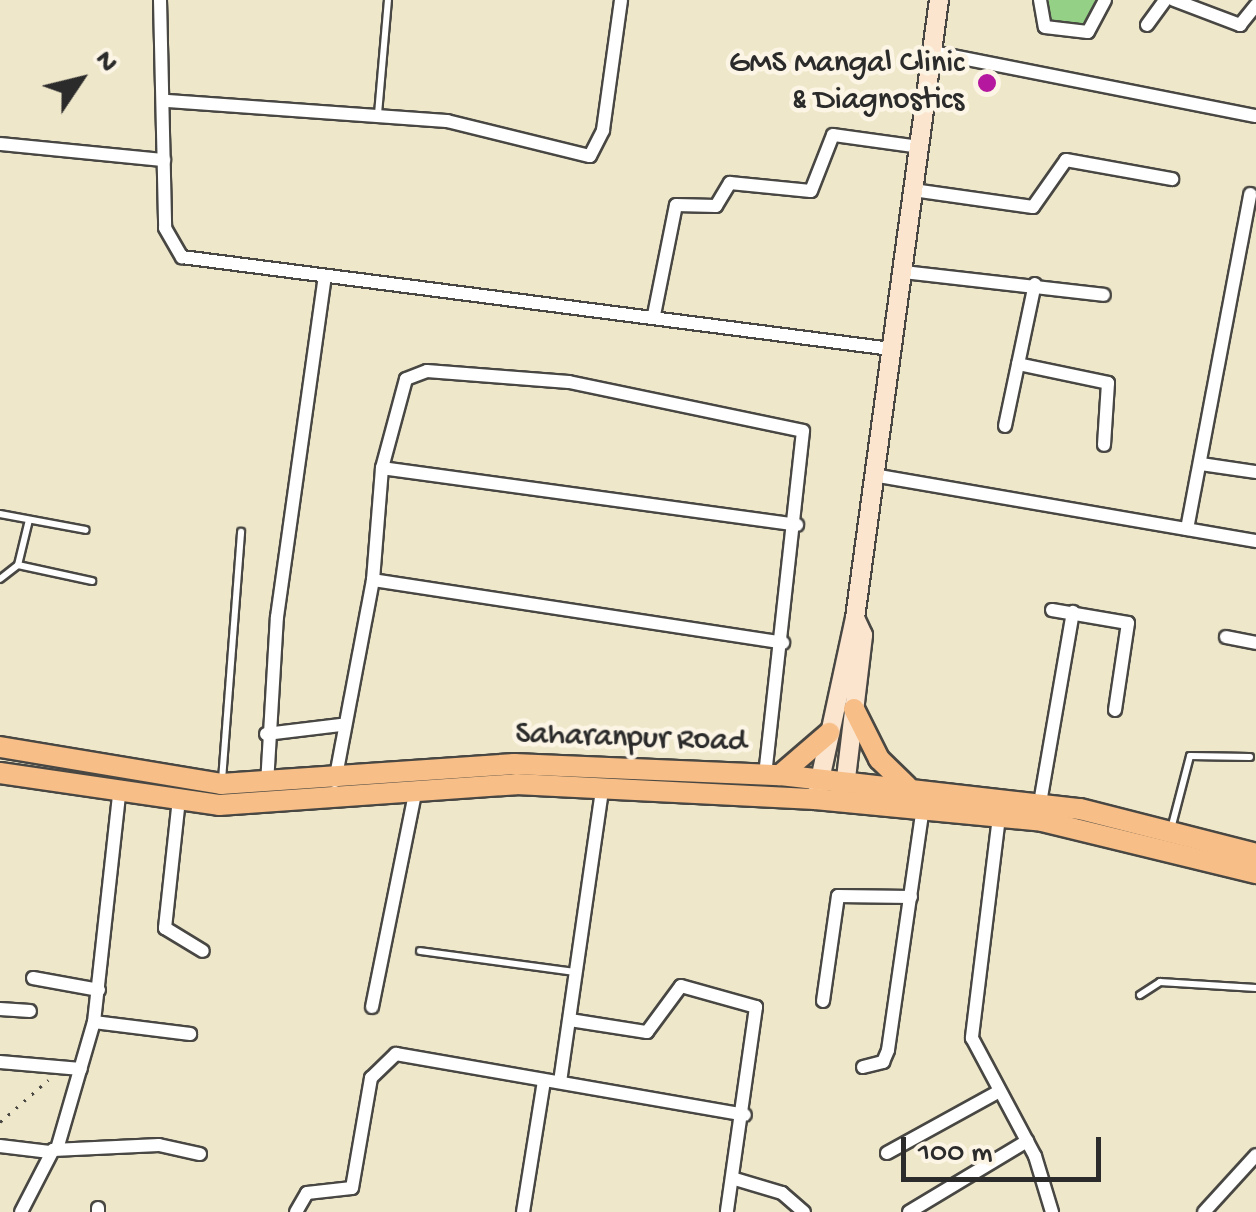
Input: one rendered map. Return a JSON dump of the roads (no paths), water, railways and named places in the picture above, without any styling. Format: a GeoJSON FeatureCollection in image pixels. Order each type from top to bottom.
{"type":"FeatureCollection","features":[{"type":"Feature","properties":{"kind":"main road"},"geometry":{"type":"LineString","coordinates":[[854,709],[879,759],[906,786]]}},
{"type":"Feature","properties":{"kind":"main road"},"geometry":{"type":"LineString","coordinates":[[772,774],[829,732]]}},
{"type":"Feature","properties":{"kind":"main road","name":"Saharanpur Road"},"geometry":{"type":"LineString","coordinates":[[0,746],[221,784],[515,774],[772,774],[818,789],[842,802],[922,813],[999,817],[1256,874]]}},
{"type":"Feature","properties":{"kind":"main road","name":"Saharanpur Road"},"geometry":{"type":"LineString","coordinates":[[0,773],[179,799],[267,806],[415,793],[515,774],[602,789],[818,789],[846,781],[1040,802],[1171,830],[1256,854]]}},
{"type":"Feature","properties":{"kind":"street"},"geometry":{"type":"LineString","coordinates":[[160,0],[167,101],[165,228],[182,256],[325,278],[654,315],[891,349]]}},
{"type":"Feature","properties":{"kind":"street"},"geometry":{"type":"LineString","coordinates":[[167,101],[378,114],[596,154],[621,0]]}},
{"type":"Feature","properties":{"kind":"street"},"geometry":{"type":"LineString","coordinates":[[818,789],[855,618],[940,0]]}},
{"type":"Feature","properties":{"kind":"street"},"geometry":{"type":"LineString","coordinates":[[1040,0],[1046,28],[1088,32],[1106,0]]}},
{"type":"Feature","properties":{"kind":"street"},"geometry":{"type":"LineString","coordinates":[[1147,25],[1164,0]]}},
{"type":"Feature","properties":{"kind":"street"},"geometry":{"type":"LineString","coordinates":[[1174,0],[1240,25],[1256,5]]}},
{"type":"Feature","properties":{"kind":"street"},"geometry":{"type":"LineString","coordinates":[[932,52],[1256,116]]}},
{"type":"Feature","properties":{"kind":"street"},"geometry":{"type":"LineString","coordinates":[[654,315],[676,206],[716,206],[730,182],[811,192],[832,135],[920,147]]}},
{"type":"Feature","properties":{"kind":"street"},"geometry":{"type":"LineString","coordinates":[[0,144],[164,160]]}},
{"type":"Feature","properties":{"kind":"street"},"geometry":{"type":"LineString","coordinates":[[913,190],[1033,207],[1066,160],[1172,178]]}},
{"type":"Feature","properties":{"kind":"street"},"geometry":{"type":"LineString","coordinates":[[1187,529],[1250,194]]}},
{"type":"Feature","properties":{"kind":"street"},"geometry":{"type":"LineString","coordinates":[[904,272],[1035,284],[1104,295]]}},
{"type":"Feature","properties":{"kind":"street"},"geometry":{"type":"LineString","coordinates":[[267,784],[266,734],[325,278]]}},
{"type":"Feature","properties":{"kind":"street"},"geometry":{"type":"LineString","coordinates":[[1005,426],[1035,284]]}},
{"type":"Feature","properties":{"kind":"street"},"geometry":{"type":"LineString","coordinates":[[1018,364],[1108,383],[1104,444]]}},
{"type":"Feature","properties":{"kind":"street"},"geometry":{"type":"LineString","coordinates":[[335,781],[340,725],[373,580],[382,468],[411,374],[568,382],[804,432],[772,774]]}},
{"type":"Feature","properties":{"kind":"street"},"geometry":{"type":"LineString","coordinates":[[1200,464],[1256,472]]}},
{"type":"Feature","properties":{"kind":"street"},"geometry":{"type":"LineString","coordinates":[[382,468],[797,525]]}},
{"type":"Feature","properties":{"kind":"street"},"geometry":{"type":"LineString","coordinates":[[873,475],[1256,541]]}},
{"type":"Feature","properties":{"kind":"street"},"geometry":{"type":"LineString","coordinates":[[373,580],[783,642]]}},
{"type":"Feature","properties":{"kind":"street"},"geometry":{"type":"LineString","coordinates":[[1052,610],[1128,623],[1116,710]]}},
{"type":"Feature","properties":{"kind":"street"},"geometry":{"type":"LineString","coordinates":[[1040,802],[1074,612]]}},
{"type":"Feature","properties":{"kind":"street"},"geometry":{"type":"LineString","coordinates":[[842,802],[863,635],[855,618]]}},
{"type":"Feature","properties":{"kind":"street"},"geometry":{"type":"LineString","coordinates":[[1226,637],[1256,643]]}},
{"type":"Feature","properties":{"kind":"street"},"geometry":{"type":"LineString","coordinates":[[266,734],[340,725]]}},
{"type":"Feature","properties":{"kind":"street"},"geometry":{"type":"LineString","coordinates":[[21,1212],[54,1151],[94,1022],[120,788]]}},
{"type":"Feature","properties":{"kind":"street"},"geometry":{"type":"LineString","coordinates":[[560,1082],[602,789]]}},
{"type":"Feature","properties":{"kind":"street"},"geometry":{"type":"LineString","coordinates":[[372,1006],[415,793]]}},
{"type":"Feature","properties":{"kind":"street"},"geometry":{"type":"LineString","coordinates":[[179,799],[164,928],[204,951]]}},
{"type":"Feature","properties":{"kind":"street"},"geometry":{"type":"LineString","coordinates":[[863,1067],[886,1057],[922,813]]}},
{"type":"Feature","properties":{"kind":"street"},"geometry":{"type":"LineString","coordinates":[[999,817],[971,1019],[976,1056],[1026,1141],[1051,1211]]}},
{"type":"Feature","properties":{"kind":"street"},"geometry":{"type":"LineString","coordinates":[[823,1001],[838,896],[910,897]]}},
{"type":"Feature","properties":{"kind":"street"},"geometry":{"type":"LineString","coordinates":[[33,978],[99,990]]}},
{"type":"Feature","properties":{"kind":"street"},"geometry":{"type":"LineString","coordinates":[[570,1020],[647,1032],[681,986],[752,1003],[759,1018],[727,1212]]}},
{"type":"Feature","properties":{"kind":"street"},"geometry":{"type":"LineString","coordinates":[[0,1008],[30,1010]]}},
{"type":"Feature","properties":{"kind":"street"},"geometry":{"type":"LineString","coordinates":[[94,1022],[190,1034]]}},
{"type":"Feature","properties":{"kind":"street"},"geometry":{"type":"LineString","coordinates":[[296,1212],[307,1194],[352,1188],[371,1078],[385,1057],[560,1082],[745,1115]]}},
{"type":"Feature","properties":{"kind":"street"},"geometry":{"type":"LineString","coordinates":[[0,1062],[81,1070]]}},
{"type":"Feature","properties":{"kind":"street"},"geometry":{"type":"LineString","coordinates":[[523,1212],[544,1082]]}},
{"type":"Feature","properties":{"kind":"street"},"geometry":{"type":"LineString","coordinates":[[886,1152],[998,1092]]}},
{"type":"Feature","properties":{"kind":"street"},"geometry":{"type":"LineString","coordinates":[[909,1212],[1026,1141]]}},
{"type":"Feature","properties":{"kind":"street"},"geometry":{"type":"LineString","coordinates":[[0,1146],[54,1151],[159,1145],[200,1154]]}},
{"type":"Feature","properties":{"kind":"street"},"geometry":{"type":"LineString","coordinates":[[1204,1212],[1256,1155]]}},
{"type":"Feature","properties":{"kind":"street"},"geometry":{"type":"LineString","coordinates":[[735,1179],[782,1193],[804,1212]]}},
{"type":"Feature","properties":{"kind":"lane"},"geometry":{"type":"LineString","coordinates":[[378,114],[388,0]]}},
{"type":"Feature","properties":{"kind":"lane"},"geometry":{"type":"LineString","coordinates":[[0,514],[86,530]]}},
{"type":"Feature","properties":{"kind":"lane"},"geometry":{"type":"LineString","coordinates":[[0,579],[18,565],[29,520]]}},
{"type":"Feature","properties":{"kind":"lane"},"geometry":{"type":"LineString","coordinates":[[221,784],[241,532]]}},
{"type":"Feature","properties":{"kind":"lane"},"geometry":{"type":"LineString","coordinates":[[18,565],[92,581]]}},
{"type":"Feature","properties":{"kind":"lane"},"geometry":{"type":"LineString","coordinates":[[1171,830],[1190,756],[1250,756]]}},
{"type":"Feature","properties":{"kind":"lane"},"geometry":{"type":"LineString","coordinates":[[420,951],[577,972]]}},
{"type":"Feature","properties":{"kind":"lane"},"geometry":{"type":"LineString","coordinates":[[1140,995],[1160,982],[1256,988]]}},
{"type":"Feature","properties":{"kind":"place","name":"GMS Mangal Clinic & Diagnostics"},"geometry":{"type":"Point","coordinates":[987,83]}}]}
